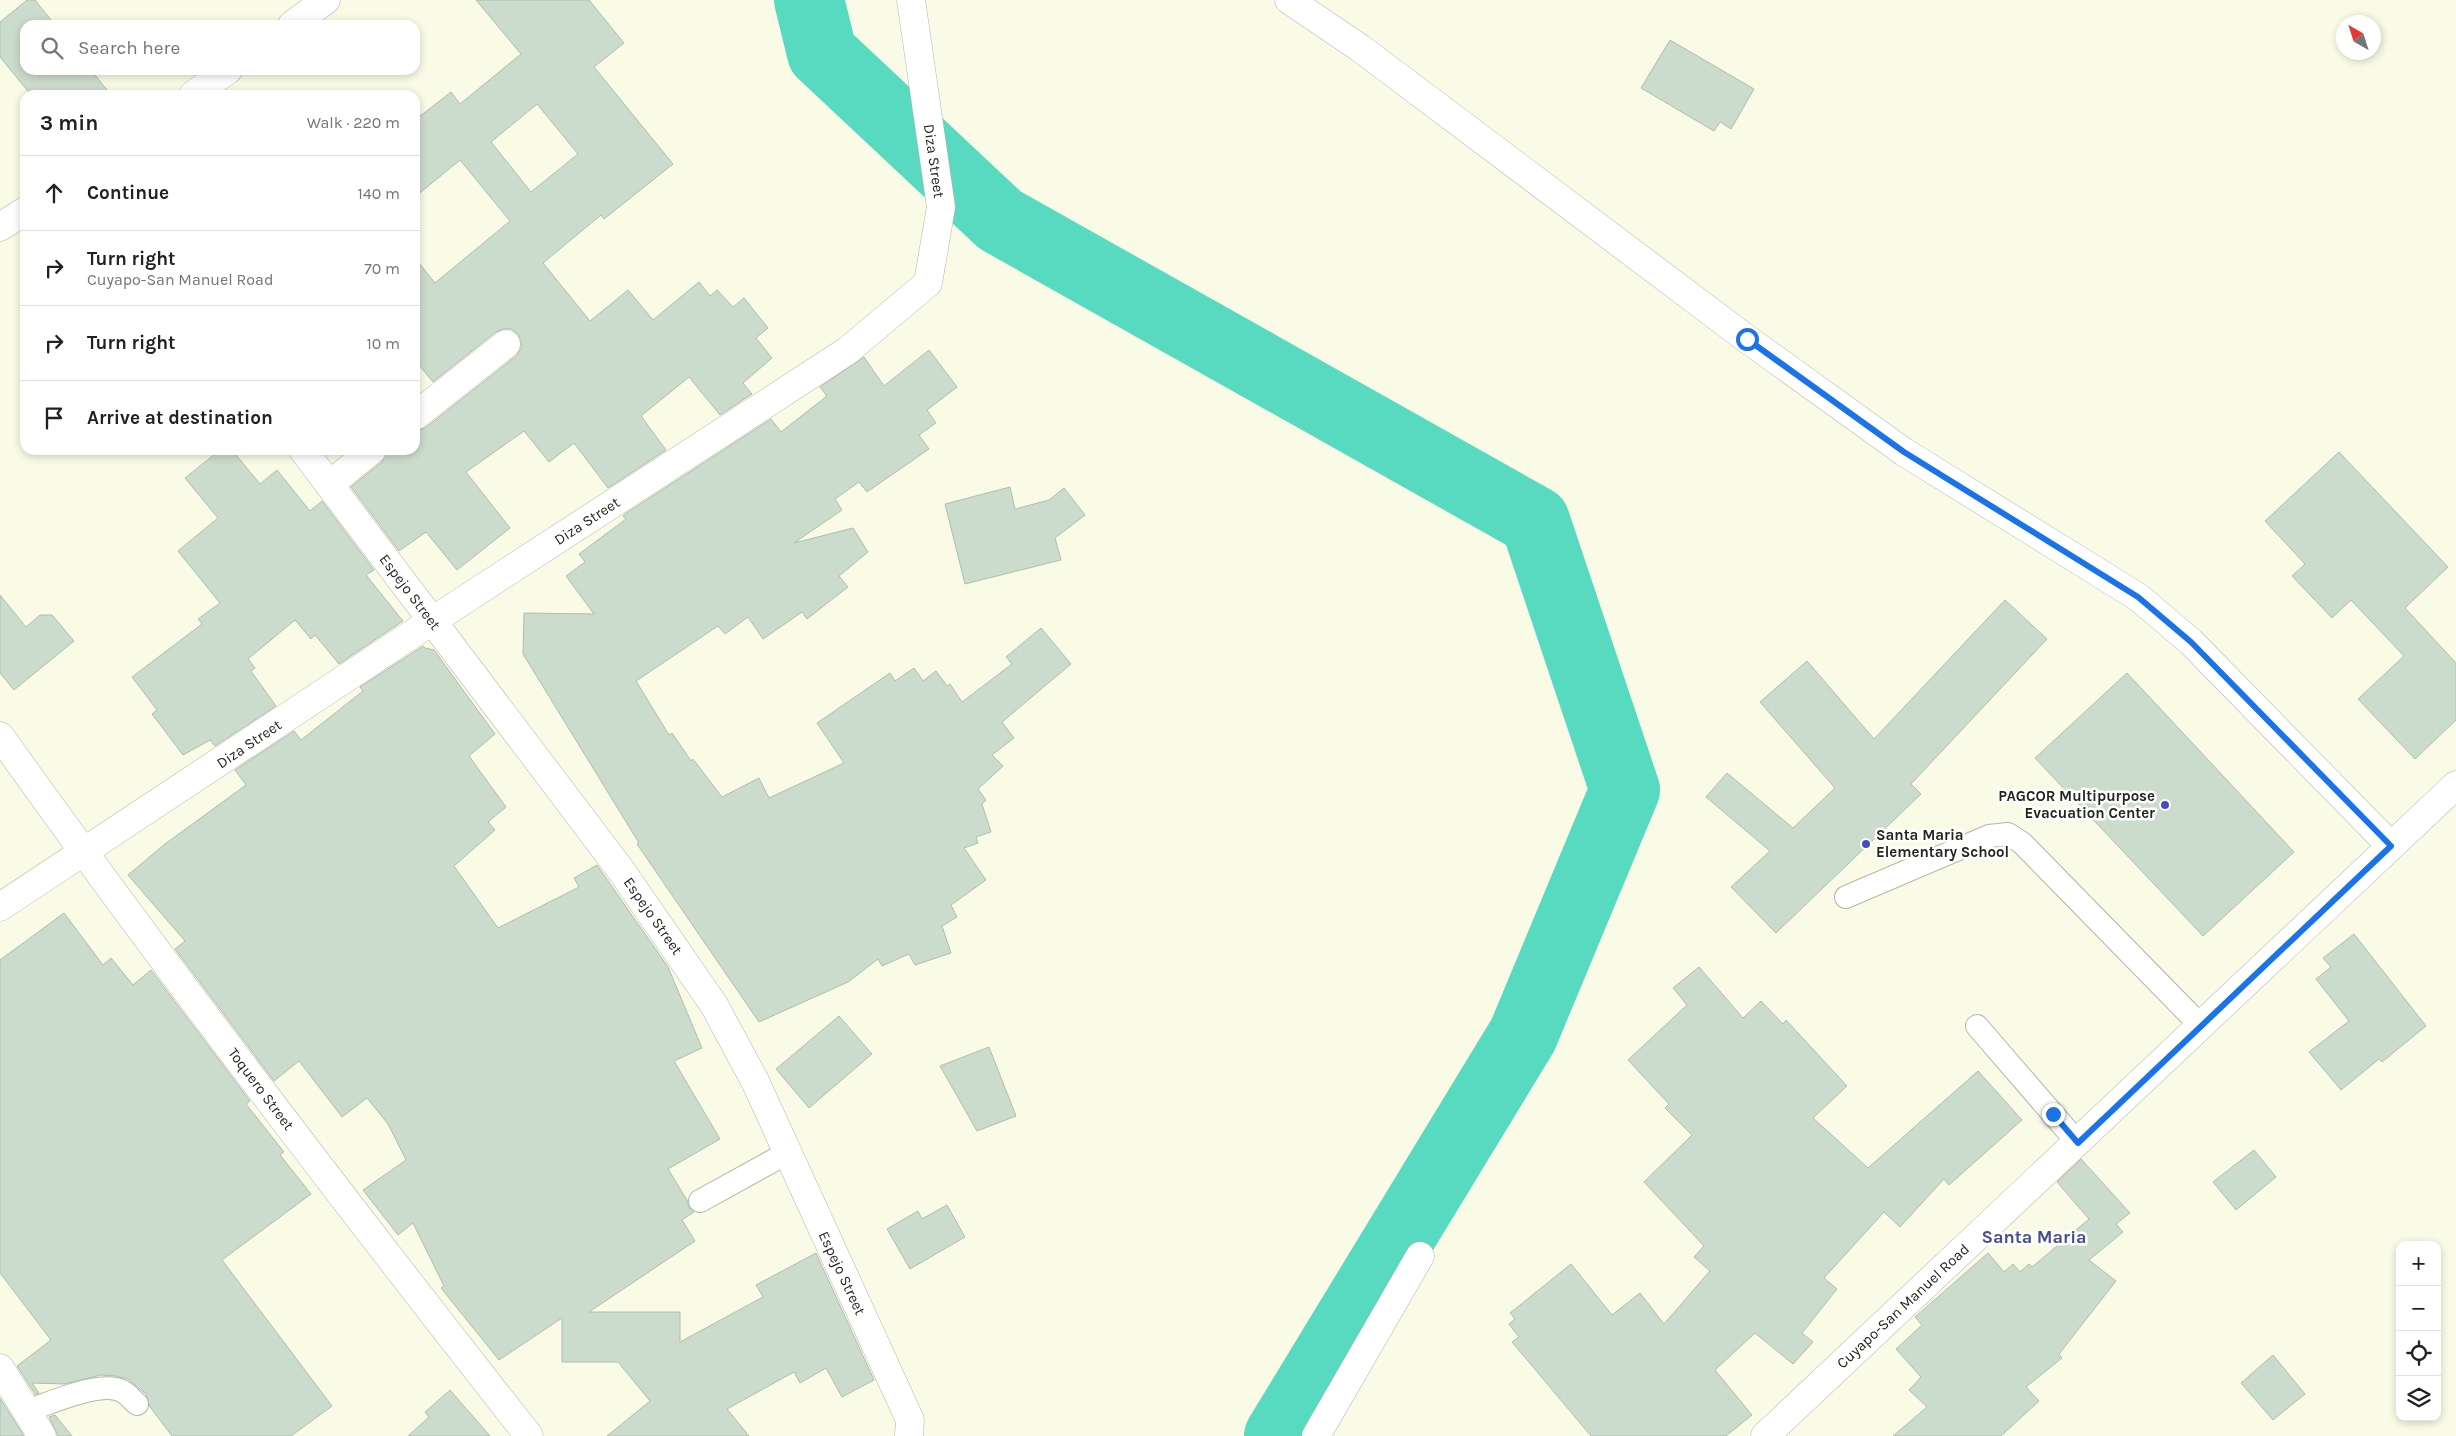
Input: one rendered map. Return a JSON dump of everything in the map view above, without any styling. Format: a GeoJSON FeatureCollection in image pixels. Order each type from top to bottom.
{"type":"FeatureCollection","features":[{"type":"Feature","properties":{"kind":"street"},"geometry":{"type":"LineString","coordinates":[[299,20],[326,0]]}},
{"type":"Feature","properties":{"kind":"street","name":"Diza Street"},"geometry":{"type":"LineString","coordinates":[[0,907],[848,351],[928,283],[941,207],[911,0]]}},
{"type":"Feature","properties":{"kind":"street"},"geometry":{"type":"LineString","coordinates":[[1290,0],[1360,48],[1747,339],[1904,452],[2138,597],[2191,642],[2391,846]]}},
{"type":"Feature","properties":{"kind":"street"},"geometry":{"type":"LineString","coordinates":[[200,90],[221,75]]}},
{"type":"Feature","properties":{"kind":"street"},"geometry":{"type":"LineString","coordinates":[[0,228],[20,214]]}},
{"type":"Feature","properties":{"kind":"street"},"geometry":{"type":"LineString","coordinates":[[420,412],[506,344]]}},
{"type":"Feature","properties":{"kind":"street","name":"Espejo Street"},"geometry":{"type":"LineString","coordinates":[[306,455],[620,869],[708,998],[755,1081],[910,1420],[909,1436]]}},
{"type":"Feature","properties":{"kind":"street"},"geometry":{"type":"LineString","coordinates":[[329,485],[366,455]]}},
{"type":"Feature","properties":{"kind":"street","name":"Toquero Street"},"geometry":{"type":"LineString","coordinates":[[0,736],[84,853],[357,1217],[529,1436]]}},
{"type":"Feature","properties":{"kind":"street","name":"Cuyapo-San Manuel Road"},"geometry":{"type":"LineString","coordinates":[[1765,1436],[2456,785]]}},
{"type":"Feature","properties":{"kind":"street"},"geometry":{"type":"LineString","coordinates":[[1316,1436],[1420,1256]]}},
{"type":"Feature","properties":{"kind":"street"},"geometry":{"type":"LineString","coordinates":[[0,1368],[42,1436]]}},
{"type":"Feature","properties":{"kind":"lane"},"geometry":{"type":"LineString","coordinates":[[1846,897],[1989,836],[2008,834],[2022,842],[2201,1026]]}},
{"type":"Feature","properties":{"kind":"lane"},"geometry":{"type":"LineString","coordinates":[[1977,1026],[2078,1143]]}},
{"type":"Feature","properties":{"kind":"lane"},"geometry":{"type":"LineString","coordinates":[[700,1201],[788,1153]]}},
{"type":"Feature","properties":{"kind":"lane"},"geometry":{"type":"LineString","coordinates":[[26,1411],[104,1388],[123,1391],[137,1404]]}},
{"type":"Feature","properties":{"kind":"building"},"geometry":{"type":"Polygon","coordinates":[[[27,0],[35,0],[51,20],[20,20],[20,75],[95,75],[107,90],[27,90],[0,57],[0,22],[27,0]]]}},
{"type":"Feature","properties":{"kind":"building"},"geometry":{"type":"Polygon","coordinates":[[[476,0],[589,0],[624,43],[594,67],[673,164],[604,219],[601,215],[543,263],[590,321],[628,290],[653,320],[699,282],[710,296],[717,290],[733,307],[744,298],[768,328],[756,338],[772,358],[743,383],[752,394],[720,415],[689,377],[641,416],[666,450],[608,488],[574,443],[549,462],[524,431],[466,472],[510,528],[457,570],[426,532],[399,551],[351,487],[382,462],[385,455],[420,455],[420,430],[425,428],[516,356],[521,349],[521,341],[518,334],[511,329],[503,329],[496,332],[433,382],[420,366],[420,264],[435,283],[510,221],[460,160],[420,193],[420,116],[451,92],[460,104],[521,54],[476,0]],[[537,104],[491,142],[531,192],[578,154],[537,104]]]}},
{"type":"Feature","properties":{"kind":"building"},"geometry":{"type":"Polygon","coordinates":[[[1670,40],[1754,89],[1731,129],[1720,122],[1714,131],[1641,88],[1670,40]]]}},
{"type":"Feature","properties":{"kind":"building"},"geometry":{"type":"Polygon","coordinates":[[[929,350],[957,387],[927,410],[936,423],[919,435],[929,449],[867,492],[859,482],[835,499],[842,510],[794,543],[853,528],[868,552],[839,576],[848,587],[807,619],[802,612],[763,639],[748,617],[725,634],[718,626],[636,681],[669,735],[672,733],[691,761],[693,759],[722,797],[759,778],[769,798],[844,763],[817,723],[890,673],[895,681],[914,668],[923,681],[936,671],[947,686],[950,684],[962,702],[1012,664],[1006,657],[1041,628],[1071,664],[1002,722],[1014,738],[992,755],[1003,766],[978,789],[986,800],[982,804],[991,832],[976,837],[978,843],[964,848],[986,880],[951,905],[957,917],[942,926],[951,953],[915,965],[909,954],[882,966],[878,959],[848,982],[759,1022],[637,844],[639,843],[523,654],[524,613],[594,614],[566,576],[585,562],[579,554],[626,519],[623,516],[625,514],[771,419],[781,432],[827,396],[820,387],[864,357],[884,386],[929,350]]]}},
{"type":"Feature","properties":{"kind":"building"},"geometry":{"type":"Polygon","coordinates":[[[2339,452],[2448,567],[2405,608],[2456,663],[2456,720],[2415,759],[2358,699],[2404,656],[2351,600],[2332,618],[2292,576],[2305,564],[2265,521],[2339,452]]]}},
{"type":"Feature","properties":{"kind":"building"},"geometry":{"type":"Polygon","coordinates":[[[214,455],[236,455],[260,484],[277,470],[310,511],[322,501],[374,570],[366,575],[403,621],[339,664],[315,635],[311,639],[295,620],[248,659],[255,668],[251,671],[276,706],[215,746],[210,740],[183,755],[152,714],[157,710],[132,677],[202,624],[198,619],[220,603],[178,551],[218,518],[185,478],[214,455]]]}},
{"type":"Feature","properties":{"kind":"building"},"geometry":{"type":"Polygon","coordinates":[[[1010,487],[1015,509],[1049,500],[1064,488],[1085,515],[1055,538],[1061,560],[965,584],[945,504],[1010,487]]]}},
{"type":"Feature","properties":{"kind":"building"},"geometry":{"type":"Polygon","coordinates":[[[0,595],[26,627],[40,615],[52,615],[74,641],[14,690],[0,673],[0,595]]]}},
{"type":"Feature","properties":{"kind":"building"},"geometry":{"type":"Polygon","coordinates":[[[2005,600],[2047,639],[1911,784],[1921,794],[1776,933],[1731,887],[1770,851],[1706,797],[1727,773],[1793,828],[1835,788],[1760,702],[1807,661],[1874,739],[2005,600]]]}},
{"type":"Feature","properties":{"kind":"building"},"geometry":{"type":"Polygon","coordinates":[[[423,646],[434,650],[495,734],[469,756],[506,807],[488,822],[495,830],[454,866],[498,928],[579,887],[574,878],[597,865],[668,967],[702,1048],[674,1061],[720,1139],[668,1169],[687,1200],[689,1208],[694,1212],[682,1220],[695,1241],[589,1312],[680,1312],[680,1342],[763,1297],[756,1285],[816,1253],[874,1380],[842,1397],[826,1368],[800,1383],[794,1372],[727,1409],[749,1436],[607,1436],[650,1401],[618,1362],[562,1362],[562,1318],[499,1360],[441,1288],[444,1286],[413,1223],[398,1235],[363,1190],[406,1160],[388,1124],[367,1098],[342,1117],[299,1061],[274,1081],[175,949],[185,941],[128,875],[165,844],[246,785],[235,770],[294,731],[301,740],[363,691],[360,687],[423,646]]]}},
{"type":"Feature","properties":{"kind":"building","name":"PAGCOR Multipurpose Evacuation Center"},"geometry":{"type":"Polygon","coordinates":[[[2127,673],[2294,852],[2203,936],[2035,758],[2127,673]]]}},
{"type":"Feature","properties":{"kind":"building"},"geometry":{"type":"Polygon","coordinates":[[[64,913],[103,965],[111,958],[133,985],[151,970],[250,1101],[246,1104],[284,1152],[280,1155],[311,1194],[222,1260],[332,1406],[291,1436],[172,1436],[150,1407],[146,1394],[128,1379],[101,1375],[65,1384],[32,1383],[39,1393],[35,1394],[17,1366],[51,1340],[0,1273],[0,960],[64,913]]]}},
{"type":"Feature","properties":{"kind":"building"},"geometry":{"type":"Polygon","coordinates":[[[2354,934],[2426,1026],[2382,1062],[2379,1059],[2341,1090],[2309,1052],[2349,1021],[2316,979],[2331,967],[2323,958],[2354,934]]]}},
{"type":"Feature","properties":{"kind":"building"},"geometry":{"type":"Polygon","coordinates":[[[1699,967],[1743,1018],[1761,1001],[1783,1024],[1786,1020],[1847,1086],[1813,1118],[1868,1168],[1978,1071],[2022,1120],[1949,1185],[1944,1179],[1900,1227],[1884,1212],[1824,1278],[1837,1289],[1802,1333],[1813,1342],[1793,1364],[1755,1333],[1715,1370],[1752,1415],[1726,1436],[1591,1436],[1512,1342],[1519,1337],[1509,1324],[1515,1319],[1510,1313],[1571,1264],[1612,1315],[1640,1293],[1664,1324],[1710,1271],[1694,1257],[1704,1246],[1644,1182],[1692,1135],[1665,1108],[1669,1104],[1628,1060],[1687,1005],[1673,988],[1699,967]]]}},
{"type":"Feature","properties":{"kind":"building"},"geometry":{"type":"Polygon","coordinates":[[[839,1016],[872,1054],[809,1108],[776,1069],[839,1016]]]}},
{"type":"Feature","properties":{"kind":"building"},"geometry":{"type":"Polygon","coordinates":[[[989,1047],[1016,1116],[977,1131],[940,1066],[989,1047]]]}},
{"type":"Feature","properties":{"kind":"building"},"geometry":{"type":"Polygon","coordinates":[[[2254,1150],[2276,1177],[2236,1210],[2213,1182],[2254,1150]]]}},
{"type":"Feature","properties":{"kind":"building"},"geometry":{"type":"Polygon","coordinates":[[[2081,1159],[2130,1213],[2116,1224],[2123,1232],[2089,1260],[2116,1281],[2059,1354],[2062,1358],[2026,1387],[2039,1401],[2001,1436],[1893,1436],[1927,1407],[1909,1390],[1921,1377],[1896,1349],[1922,1325],[1915,1317],[1988,1253],[2004,1272],[2013,1264],[2020,1272],[2029,1264],[2032,1267],[2089,1219],[2057,1182],[2081,1159]]]}},
{"type":"Feature","properties":{"kind":"building"},"geometry":{"type":"Polygon","coordinates":[[[947,1205],[965,1237],[910,1269],[887,1229],[918,1211],[922,1219],[947,1205]]]}},
{"type":"Feature","properties":{"kind":"building"},"geometry":{"type":"Polygon","coordinates":[[[2273,1355],[2305,1394],[2273,1420],[2241,1383],[2273,1355]]]}},
{"type":"Feature","properties":{"kind":"building"},"geometry":{"type":"Polygon","coordinates":[[[450,1390],[490,1436],[408,1436],[429,1417],[425,1412],[450,1390]]]}},
{"type":"Feature","properties":{"kind":"building"},"geometry":{"type":"Polygon","coordinates":[[[0,1398],[24,1436],[0,1436],[0,1398]]]}},
{"type":"Feature","properties":{"kind":"building"},"geometry":{"type":"Polygon","coordinates":[[[55,1415],[72,1436],[58,1436],[49,1417],[55,1415]]]}},
{"type":"Feature","properties":{"kind":"waterway"},"geometry":{"type":"LineString","coordinates":[[809,0],[822,53],[1000,220],[1535,521],[1625,790],[1523,1035],[1279,1436]]}},
{"type":"Feature","properties":{"kind":"place","name":"PAGCOR Multipurpose Evacuation Center"},"geometry":{"type":"Point","coordinates":[2165,805]}},
{"type":"Feature","properties":{"kind":"place","name":"Santa Maria Elementary School"},"geometry":{"type":"Point","coordinates":[1866,844]}},
{"type":"Feature","properties":{"kind":"district","name":"Santa Maria"},"geometry":{"type":"Point","coordinates":[2034,1237]}},
{"type":"Feature","properties":{"kind":"route"},"geometry":{"type":"LineString","coordinates":[[1747,339],[1904,452],[2138,597],[2191,642],[2391,846],[2078,1143],[2053,1114]]}}]}
